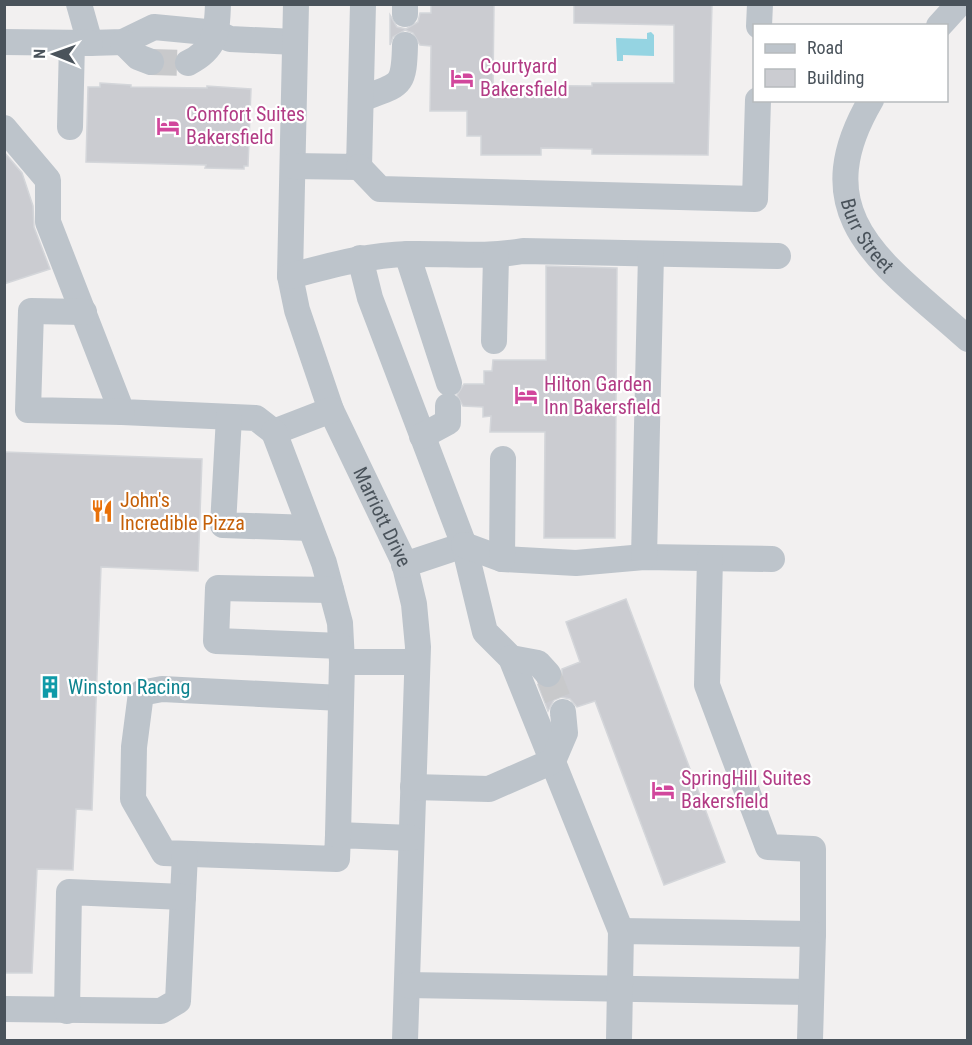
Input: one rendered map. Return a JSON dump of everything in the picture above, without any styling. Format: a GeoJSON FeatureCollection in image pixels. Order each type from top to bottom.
{"type":"FeatureCollection","features":[{"type":"Feature","properties":{"kind":"street"},"geometry":{"type":"LineString","coordinates":[[70,127],[81,43],[78,4]]}},
{"type":"Feature","properties":{"kind":"street"},"geometry":{"type":"LineString","coordinates":[[188,63],[203,56],[217,33],[218,4]]}},
{"type":"Feature","properties":{"kind":"street","name":"Marriott Drive"},"geometry":{"type":"LineString","coordinates":[[296,4],[290,276],[297,310],[332,410],[404,565],[414,604],[417,662],[405,1041]]}},
{"type":"Feature","properties":{"kind":"street"},"geometry":{"type":"LineString","coordinates":[[363,4],[359,167],[380,189],[755,199],[758,102]]}},
{"type":"Feature","properties":{"kind":"street"},"geometry":{"type":"LineString","coordinates":[[759,24],[760,4]]}},
{"type":"Feature","properties":{"kind":"street"},"geometry":{"type":"LineString","coordinates":[[4,42],[123,42],[154,27],[217,33],[230,39],[295,42]]}},
{"type":"Feature","properties":{"kind":"street"},"geometry":{"type":"LineString","coordinates":[[123,42],[138,57],[151,62]]}},
{"type":"Feature","properties":{"kind":"street"},"geometry":{"type":"LineString","coordinates":[[360,99],[395,86],[404,74],[405,45]]}},
{"type":"Feature","properties":{"kind":"street","name":"Burr Street"},"geometry":{"type":"LineString","coordinates":[[870,102],[855,128],[848,157],[845,194],[857,230],[870,249],[968,339]]}},
{"type":"Feature","properties":{"kind":"street"},"geometry":{"type":"LineString","coordinates":[[4,128],[48,180],[48,222],[122,412]]}},
{"type":"Feature","properties":{"kind":"street"},"geometry":{"type":"LineString","coordinates":[[293,166],[359,167]]}},
{"type":"Feature","properties":{"kind":"street"},"geometry":{"type":"LineString","coordinates":[[290,276],[360,258],[407,254],[496,256],[523,251],[778,256]]}},
{"type":"Feature","properties":{"kind":"street"},"geometry":{"type":"LineString","coordinates":[[407,254],[449,395],[448,422],[422,436]]}},
{"type":"Feature","properties":{"kind":"street"},"geometry":{"type":"LineString","coordinates":[[644,557],[651,254]]}},
{"type":"Feature","properties":{"kind":"street"},"geometry":{"type":"LineString","coordinates":[[494,341],[496,256]]}},
{"type":"Feature","properties":{"kind":"street"},"geometry":{"type":"LineString","coordinates":[[360,258],[370,298],[464,545],[485,632],[511,658],[621,931],[619,1041]]}},
{"type":"Feature","properties":{"kind":"street"},"geometry":{"type":"LineString","coordinates":[[84,312],[31,311],[28,410],[256,418],[274,432],[310,528],[340,623],[342,654],[338,835],[337,859],[164,853],[133,799],[134,747],[141,693],[162,689],[341,698]]}},
{"type":"Feature","properties":{"kind":"street"},"geometry":{"type":"LineString","coordinates":[[274,432],[332,410]]}},
{"type":"Feature","properties":{"kind":"street"},"geometry":{"type":"LineString","coordinates":[[229,417],[223,525],[310,528]]}},
{"type":"Feature","properties":{"kind":"street"},"geometry":{"type":"LineString","coordinates":[[502,559],[503,459]]}},
{"type":"Feature","properties":{"kind":"street"},"geometry":{"type":"LineString","coordinates":[[404,565],[464,545],[502,559],[576,563],[644,557],[772,559]]}},
{"type":"Feature","properties":{"kind":"street"},"geometry":{"type":"LineString","coordinates":[[710,558],[707,685],[768,847],[813,849],[810,1041]]}},
{"type":"Feature","properties":{"kind":"street"},"geometry":{"type":"LineString","coordinates":[[331,590],[218,588],[216,641],[417,662]]}},
{"type":"Feature","properties":{"kind":"street"},"geometry":{"type":"LineString","coordinates":[[511,658],[538,663],[548,674]]}},
{"type":"Feature","properties":{"kind":"street"},"geometry":{"type":"LineString","coordinates":[[413,788],[489,789],[553,761],[565,733],[563,712]]}},
{"type":"Feature","properties":{"kind":"street"},"geometry":{"type":"LineString","coordinates":[[338,835],[411,838]]}},
{"type":"Feature","properties":{"kind":"street"},"geometry":{"type":"LineString","coordinates":[[4,1010],[161,1011],[178,1001],[185,854]]}},
{"type":"Feature","properties":{"kind":"street"},"geometry":{"type":"LineString","coordinates":[[67,1011],[69,892],[183,897]]}},
{"type":"Feature","properties":{"kind":"street"},"geometry":{"type":"LineString","coordinates":[[621,931],[813,934]]}},
{"type":"Feature","properties":{"kind":"street"},"geometry":{"type":"LineString","coordinates":[[406,985],[811,992]]}},
{"type":"Feature","properties":{"kind":"water"},"geometry":{"type":"Polygon","coordinates":[[[651,32],[654,35],[654,56],[623,55],[623,61],[617,61],[616,38],[647,39],[647,33],[651,32]]]}},
{"type":"Feature","properties":{"kind":"building","name":"Courtyard Bakersfield"},"geometry":{"type":"Polygon","coordinates":[[[431,4],[494,4],[493,85],[592,86],[592,83],[674,83],[674,25],[574,23],[574,4],[712,4],[708,155],[592,154],[592,149],[541,148],[541,155],[481,155],[481,136],[467,136],[467,111],[430,111],[431,46],[420,45],[413,33],[405,30],[393,37],[390,45],[390,15],[397,27],[406,29],[418,22],[420,13],[431,13],[431,4]]]}},
{"type":"Feature","properties":{"kind":"building","name":"Comfort Suites Bakersfield"},"geometry":{"type":"Polygon","coordinates":[[[100,83],[131,85],[131,87],[207,88],[207,86],[251,89],[248,166],[244,166],[244,169],[205,168],[206,165],[86,162],[88,87],[100,87],[100,83]]]}},
{"type":"Feature","properties":{"kind":"building"},"geometry":{"type":"Polygon","coordinates":[[[4,152],[22,173],[33,206],[34,227],[50,269],[4,284],[4,152]]]}},
{"type":"Feature","properties":{"kind":"building","name":"Hilton Garden Inn Bakersfield"},"geometry":{"type":"Polygon","coordinates":[[[546,266],[617,268],[615,538],[544,538],[545,432],[490,432],[491,416],[483,417],[483,407],[463,406],[457,395],[464,384],[484,384],[484,371],[492,371],[493,360],[546,360],[546,266]]]}},
{"type":"Feature","properties":{"kind":"building"},"geometry":{"type":"Polygon","coordinates":[[[4,452],[202,459],[198,571],[101,567],[92,810],[76,809],[73,870],[37,869],[32,973],[4,973],[4,452]]]}},
{"type":"Feature","properties":{"kind":"building","name":"SpringHill Suites Bakersfield"},"geometry":{"type":"Polygon","coordinates":[[[626,599],[725,862],[664,885],[595,701],[577,707],[570,699],[561,697],[554,700],[548,711],[538,685],[551,689],[558,685],[562,678],[562,669],[580,662],[566,622],[626,599]]]}},
{"type":"Feature","properties":{"kind":"tunnel"},"geometry":{"type":"LineString","coordinates":[[151,62],[188,63]]}},
{"type":"Feature","properties":{"kind":"tunnel"},"geometry":{"type":"LineString","coordinates":[[548,674],[563,712]]}},
{"type":"Feature","properties":{"kind":"place","name":"Courtyard Bakersfield"},"geometry":{"type":"Point","coordinates":[462,78]}},
{"type":"Feature","properties":{"kind":"place","name":"Comfort Suites Bakersfield"},"geometry":{"type":"Point","coordinates":[168,126]}},
{"type":"Feature","properties":{"kind":"place","name":"Hilton Garden Inn Bakersfield"},"geometry":{"type":"Point","coordinates":[526,395]}},
{"type":"Feature","properties":{"kind":"place","name":"John's Incredible Pizza"},"geometry":{"type":"Point","coordinates":[102,511]}},
{"type":"Feature","properties":{"kind":"place","name":"Winston Racing"},"geometry":{"type":"Point","coordinates":[50,687]}},
{"type":"Feature","properties":{"kind":"place","name":"SpringHill Suites Bakersfield"},"geometry":{"type":"Point","coordinates":[663,790]}}]}
